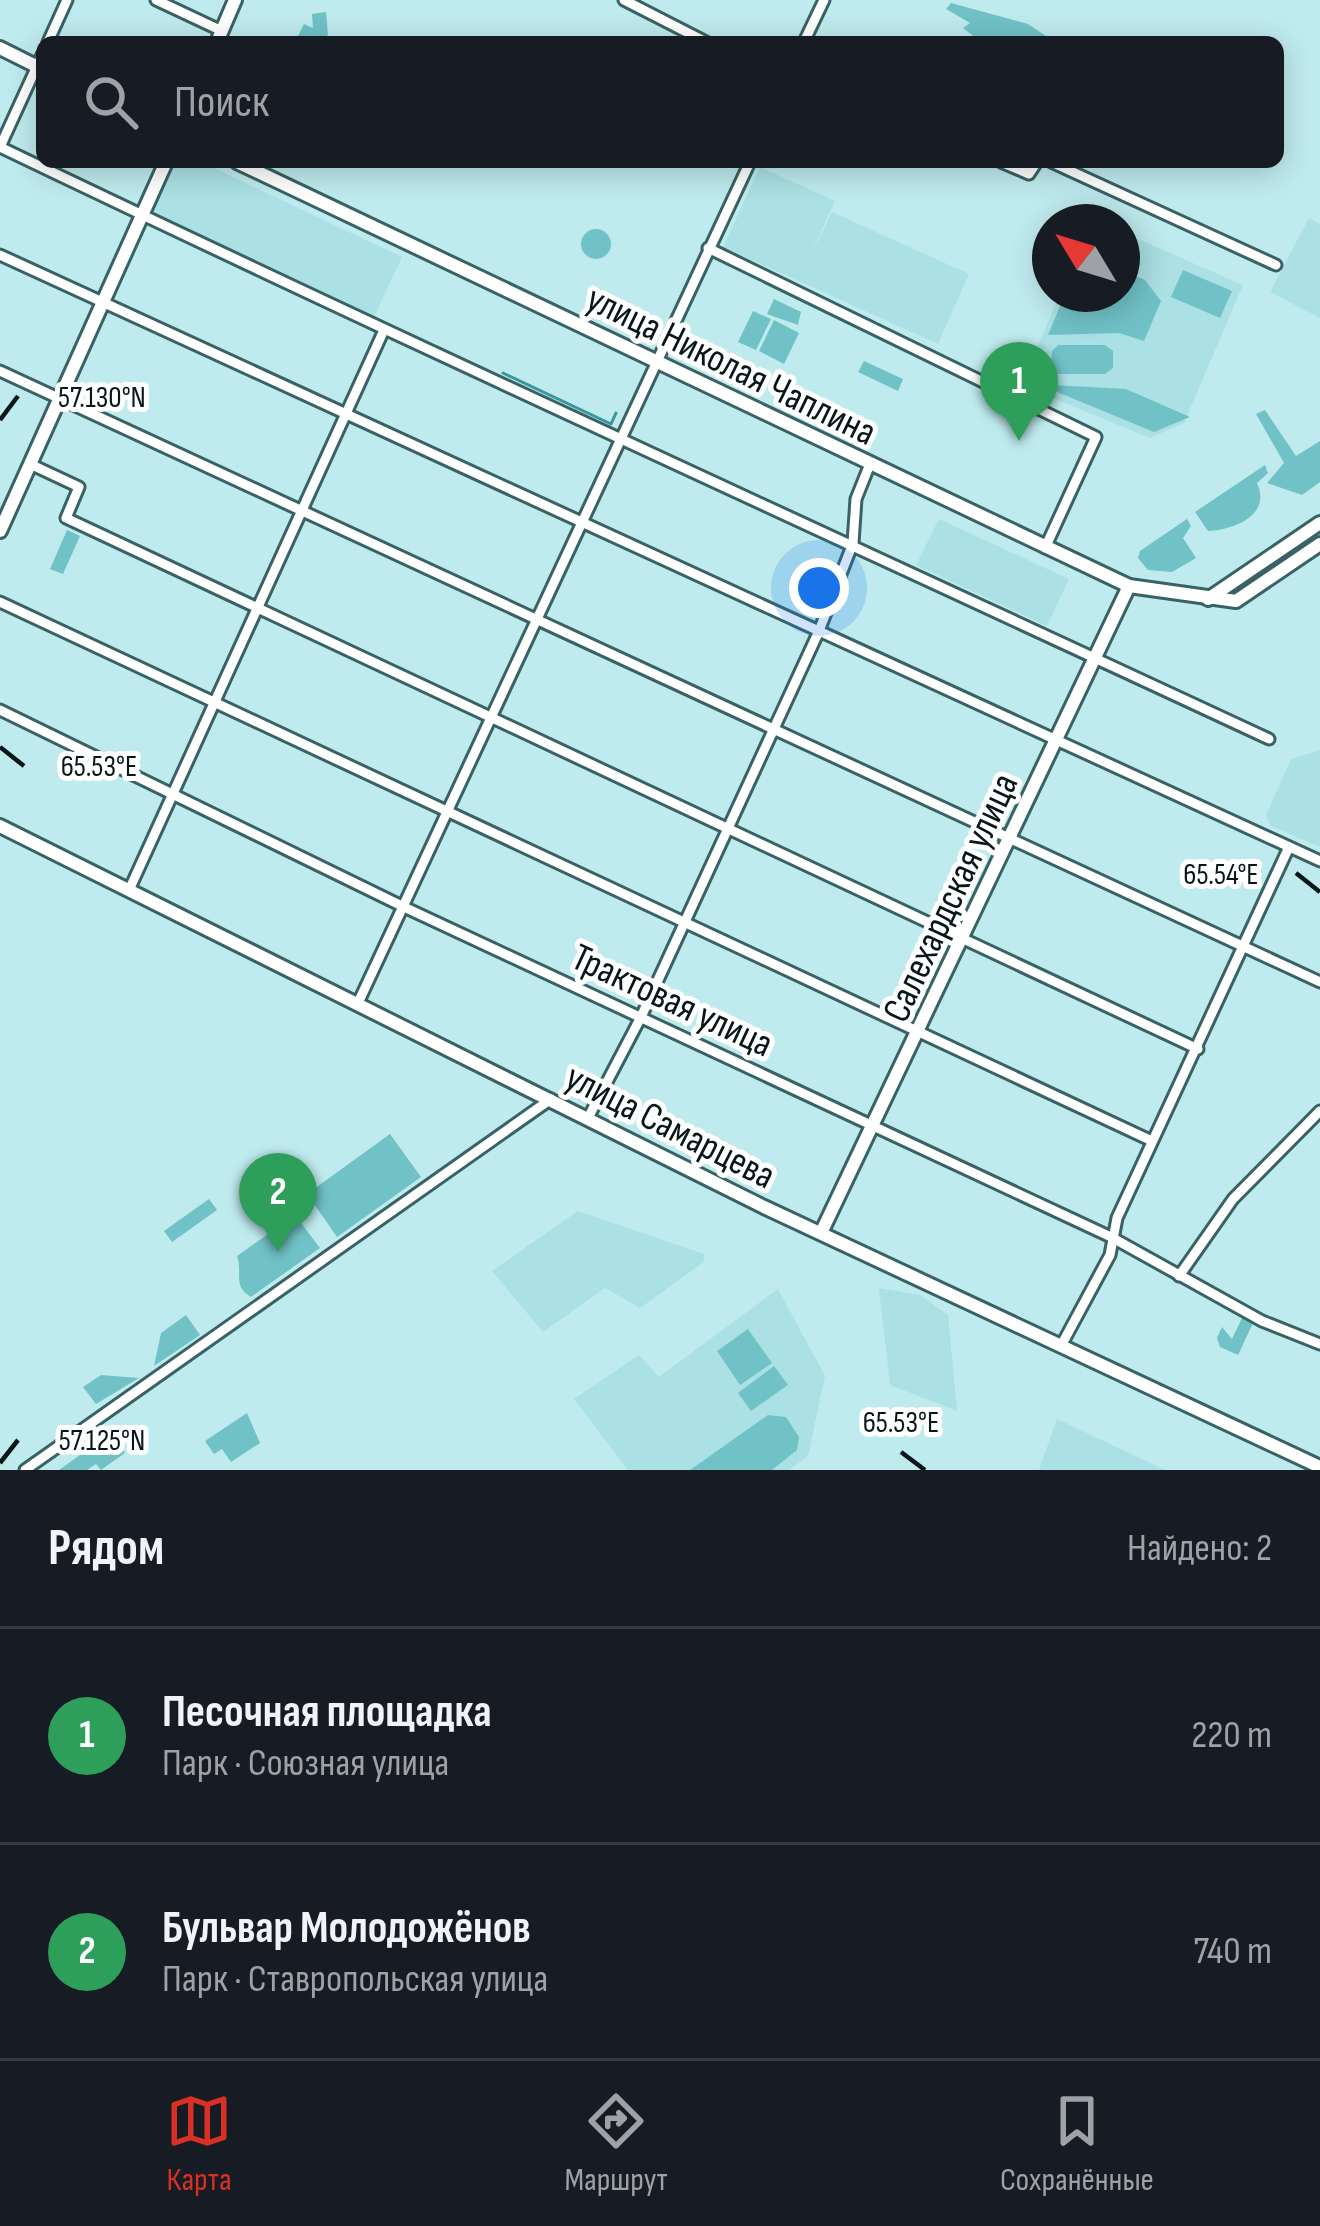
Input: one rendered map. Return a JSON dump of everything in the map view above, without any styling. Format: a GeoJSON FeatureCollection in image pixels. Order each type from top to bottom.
{"type":"FeatureCollection","features":[{"type":"Feature","properties":{"kind":"street"},"geometry":{"type":"LineString","coordinates":[[51,36],[67,0]]}},
{"type":"Feature","properties":{"kind":"street"},"geometry":{"type":"LineString","coordinates":[[156,0],[219,36],[235,0]]}},
{"type":"Feature","properties":{"kind":"street"},"geometry":{"type":"LineString","coordinates":[[624,0],[694,36]]}},
{"type":"Feature","properties":{"kind":"street"},"geometry":{"type":"LineString","coordinates":[[807,36],[824,0]]}},
{"type":"Feature","properties":{"kind":"street"},"geometry":{"type":"LineString","coordinates":[[0,48],[36,62]]}},
{"type":"Feature","properties":{"kind":"street"},"geometry":{"type":"LineString","coordinates":[[36,72],[0,147],[36,164]]}},
{"type":"Feature","properties":{"kind":"street"},"geometry":{"type":"LineString","coordinates":[[44,168],[618,441],[853,543],[1269,739]]}},
{"type":"Feature","properties":{"kind":"street"},"geometry":{"type":"LineString","coordinates":[[0,531],[163,168]]}},
{"type":"Feature","properties":{"kind":"street","name":"улица Николая Чаплина"},"geometry":{"type":"LineString","coordinates":[[250,168],[1129,586],[1208,599],[1241,599],[1320,544]]}},
{"type":"Feature","properties":{"kind":"street"},"geometry":{"type":"LineString","coordinates":[[358,1004],[747,168]]}},
{"type":"Feature","properties":{"kind":"street"},"geometry":{"type":"LineString","coordinates":[[1064,168],[1276,265]]}},
{"type":"Feature","properties":{"kind":"street"},"geometry":{"type":"LineString","coordinates":[[708,248],[1090,433],[1097,441],[1045,548]]}},
{"type":"Feature","properties":{"kind":"street"},"geometry":{"type":"LineString","coordinates":[[0,256],[1320,861]]}},
{"type":"Feature","properties":{"kind":"street"},"geometry":{"type":"LineString","coordinates":[[130,888],[384,330]]}},
{"type":"Feature","properties":{"kind":"street"},"geometry":{"type":"LineString","coordinates":[[0,371],[1320,982]]}},
{"type":"Feature","properties":{"kind":"street"},"geometry":{"type":"LineString","coordinates":[[30,464],[80,487],[66,518],[1198,1049]]}},
{"type":"Feature","properties":{"kind":"street"},"geometry":{"type":"LineString","coordinates":[[588,1118],[641,1017],[819,631],[853,543],[856,499],[870,464]]}},
{"type":"Feature","properties":{"kind":"street"},"geometry":{"type":"LineString","coordinates":[[0,491],[15,499]]}},
{"type":"Feature","properties":{"kind":"street"},"geometry":{"type":"LineString","coordinates":[[1208,599],[1320,523]]}},
{"type":"Feature","properties":{"kind":"street","name":"Салехардская улица"},"geometry":{"type":"LineString","coordinates":[[821,1232],[876,1126],[1129,586]]}},
{"type":"Feature","properties":{"kind":"street"},"geometry":{"type":"LineString","coordinates":[[0,602],[1152,1141]]}},
{"type":"Feature","properties":{"kind":"street","name":"Трактовая улица"},"geometry":{"type":"LineString","coordinates":[[0,710],[404,907],[1111,1238],[1320,1344]]}},
{"type":"Feature","properties":{"kind":"street","name":"улица Самарцева"},"geometry":{"type":"LineString","coordinates":[[0,826],[821,1232],[1320,1467]]}},
{"type":"Feature","properties":{"kind":"street"},"geometry":{"type":"LineString","coordinates":[[1062,1345],[1110,1255],[1111,1238],[1152,1141],[1248,945],[1289,847]]}},
{"type":"Feature","properties":{"kind":"street"},"geometry":{"type":"LineString","coordinates":[[25,1470],[551,1099]]}},
{"type":"Feature","properties":{"kind":"street"},"geometry":{"type":"LineString","coordinates":[[1179,1276],[1246,1184],[1320,1111]]}},
{"type":"Feature","properties":{"kind":"shaded area"},"geometry":{"type":"Polygon","coordinates":[[[951,3],[1028,24],[1046,36],[973,36],[963,28],[970,23],[946,9],[951,3]]]}},
{"type":"Feature","properties":{"kind":"shaded area"},"geometry":{"type":"Polygon","coordinates":[[[326,12],[328,35],[298,36],[304,24],[313,28],[312,14],[326,12]]]}},
{"type":"Feature","properties":{"kind":"shaded area"},"geometry":{"type":"Polygon","coordinates":[[[171,168],[214,168],[402,257],[374,317],[151,211],[171,168]]]}},
{"type":"Feature","properties":{"kind":"shaded area"},"geometry":{"type":"Polygon","coordinates":[[[762,168],[835,201],[809,258],[832,212],[969,274],[938,344],[723,247],[762,168]]]}},
{"type":"Feature","properties":{"kind":"shaded area"},"geometry":{"type":"Polygon","coordinates":[[[1309,218],[1320,224],[1320,318],[1270,292],[1309,218]]]}},
{"type":"Feature","properties":{"kind":"shaded area"},"geometry":{"type":"Polygon","coordinates":[[[596,229],[607,233],[611,244],[607,255],[596,259],[585,255],[581,244],[585,233],[596,229]]]}},
{"type":"Feature","properties":{"kind":"shaded area"},"geometry":{"type":"Polygon","coordinates":[[[1140,240],[1243,285],[1184,423],[1150,438],[1021,385],[1052,312],[1140,312],[1140,240]]]}},
{"type":"Feature","properties":{"kind":"shaded area"},"geometry":{"type":"Polygon","coordinates":[[[1183,270],[1232,291],[1220,318],[1171,297],[1183,270]]]}},
{"type":"Feature","properties":{"kind":"shaded area"},"geometry":{"type":"Polygon","coordinates":[[[1140,278],[1161,301],[1144,341],[1119,333],[1048,335],[1058,312],[1140,312],[1140,278]]]}},
{"type":"Feature","properties":{"kind":"shaded area"},"geometry":{"type":"Polygon","coordinates":[[[774,299],[801,312],[798,325],[767,314],[774,299]]]}},
{"type":"Feature","properties":{"kind":"shaded area"},"geometry":{"type":"Polygon","coordinates":[[[753,311],[771,319],[756,350],[738,342],[753,311]]]}},
{"type":"Feature","properties":{"kind":"shaded area"},"geometry":{"type":"Polygon","coordinates":[[[774,320],[799,333],[784,364],[759,351],[774,320]]]}},
{"type":"Feature","properties":{"kind":"shaded area"},"geometry":{"type":"Polygon","coordinates":[[[1058,345],[1105,345],[1113,351],[1113,368],[1105,374],[1057,374],[1051,367],[1052,351],[1058,345]]]}},
{"type":"Feature","properties":{"kind":"shaded area"},"geometry":{"type":"Polygon","coordinates":[[[864,361],[903,379],[898,391],[858,372],[864,361]]]}},
{"type":"Feature","properties":{"kind":"shaded area"},"geometry":{"type":"Polygon","coordinates":[[[1032,372],[1053,385],[1126,389],[1190,417],[1154,432],[1028,380],[1032,372]]]}},
{"type":"Feature","properties":{"kind":"shaded area"},"geometry":{"type":"Polygon","coordinates":[[[1265,410],[1296,456],[1320,441],[1320,482],[1302,495],[1267,483],[1284,463],[1256,414],[1265,410]]]}},
{"type":"Feature","properties":{"kind":"shaded area"},"geometry":{"type":"Polygon","coordinates":[[[1265,465],[1268,473],[1257,483],[1260,494],[1255,512],[1239,524],[1208,531],[1195,512],[1265,465]]]}},
{"type":"Feature","properties":{"kind":"shaded area"},"geometry":{"type":"Polygon","coordinates":[[[939,519],[1069,579],[1047,626],[916,565],[939,519]]]}},
{"type":"Feature","properties":{"kind":"shaded area"},"geometry":{"type":"Polygon","coordinates":[[[1187,519],[1191,526],[1183,538],[1196,558],[1172,572],[1148,570],[1138,558],[1140,551],[1187,519]]]}},
{"type":"Feature","properties":{"kind":"shaded area"},"geometry":{"type":"Polygon","coordinates":[[[67,530],[80,536],[63,574],[50,569],[67,530]]]}},
{"type":"Feature","properties":{"kind":"shaded area"},"geometry":{"type":"Polygon","coordinates":[[[1320,750],[1320,847],[1271,826],[1266,815],[1291,759],[1320,750]]]}},
{"type":"Feature","properties":{"kind":"shaded area"},"geometry":{"type":"Polygon","coordinates":[[[390,1134],[421,1177],[337,1237],[307,1194],[390,1134]]]}},
{"type":"Feature","properties":{"kind":"shaded area"},"geometry":{"type":"Polygon","coordinates":[[[209,1199],[217,1210],[172,1242],[164,1231],[209,1199]]]}},
{"type":"Feature","properties":{"kind":"shaded area"},"geometry":{"type":"Polygon","coordinates":[[[578,1211],[704,1254],[704,1262],[640,1308],[605,1288],[543,1332],[492,1271],[578,1211]]]}},
{"type":"Feature","properties":{"kind":"shaded area"},"geometry":{"type":"Polygon","coordinates":[[[295,1215],[320,1248],[251,1297],[240,1284],[237,1256],[295,1215]]]}},
{"type":"Feature","properties":{"kind":"shaded area"},"geometry":{"type":"Polygon","coordinates":[[[879,1288],[920,1295],[948,1315],[957,1411],[890,1385],[879,1288]]]}},
{"type":"Feature","properties":{"kind":"shaded area"},"geometry":{"type":"Polygon","coordinates":[[[778,1289],[825,1376],[808,1456],[789,1470],[628,1470],[574,1399],[639,1355],[659,1377],[778,1289]]]}},
{"type":"Feature","properties":{"kind":"shaded area"},"geometry":{"type":"Polygon","coordinates":[[[186,1315],[200,1335],[154,1366],[161,1333],[186,1315]]]}},
{"type":"Feature","properties":{"kind":"shaded area"},"geometry":{"type":"Polygon","coordinates":[[[1242,1318],[1253,1323],[1238,1355],[1220,1347],[1217,1338],[1222,1327],[1232,1339],[1242,1318]]]}},
{"type":"Feature","properties":{"kind":"shaded area"},"geometry":{"type":"Polygon","coordinates":[[[748,1329],[772,1363],[740,1385],[717,1351],[748,1329]]]}},
{"type":"Feature","properties":{"kind":"shaded area"},"geometry":{"type":"Polygon","coordinates":[[[774,1366],[788,1385],[751,1411],[738,1393],[774,1366]]]}},
{"type":"Feature","properties":{"kind":"shaded area"},"geometry":{"type":"Polygon","coordinates":[[[101,1375],[139,1378],[96,1404],[83,1387],[101,1375]]]}},
{"type":"Feature","properties":{"kind":"shaded area"},"geometry":{"type":"Polygon","coordinates":[[[247,1413],[260,1443],[231,1462],[222,1449],[214,1454],[205,1441],[247,1413]]]}},
{"type":"Feature","properties":{"kind":"shaded area"},"geometry":{"type":"Polygon","coordinates":[[[768,1415],[786,1417],[799,1437],[797,1450],[772,1470],[690,1470],[768,1415]]]}},
{"type":"Feature","properties":{"kind":"shaded area"},"geometry":{"type":"Polygon","coordinates":[[[1057,1419],[1165,1470],[1039,1470],[1057,1419]]]}},
{"type":"Feature","properties":{"kind":"shaded area"},"geometry":{"type":"Polygon","coordinates":[[[111,1433],[125,1453],[101,1470],[96,1464],[87,1470],[59,1470],[111,1433]]]}},
{"type":"Feature","properties":{"kind":"waterway"},"geometry":{"type":"LineString","coordinates":[[503,373],[611,424],[616,413]]}},
{"type":"Feature","properties":{"kind":"place","name":"Песочная площадка"},"geometry":{"type":"Point","coordinates":[1019,441]}},
{"type":"Feature","properties":{"kind":"place","name":"Бульвар Молодожёнов"},"geometry":{"type":"Point","coordinates":[278,1252]}}]}
